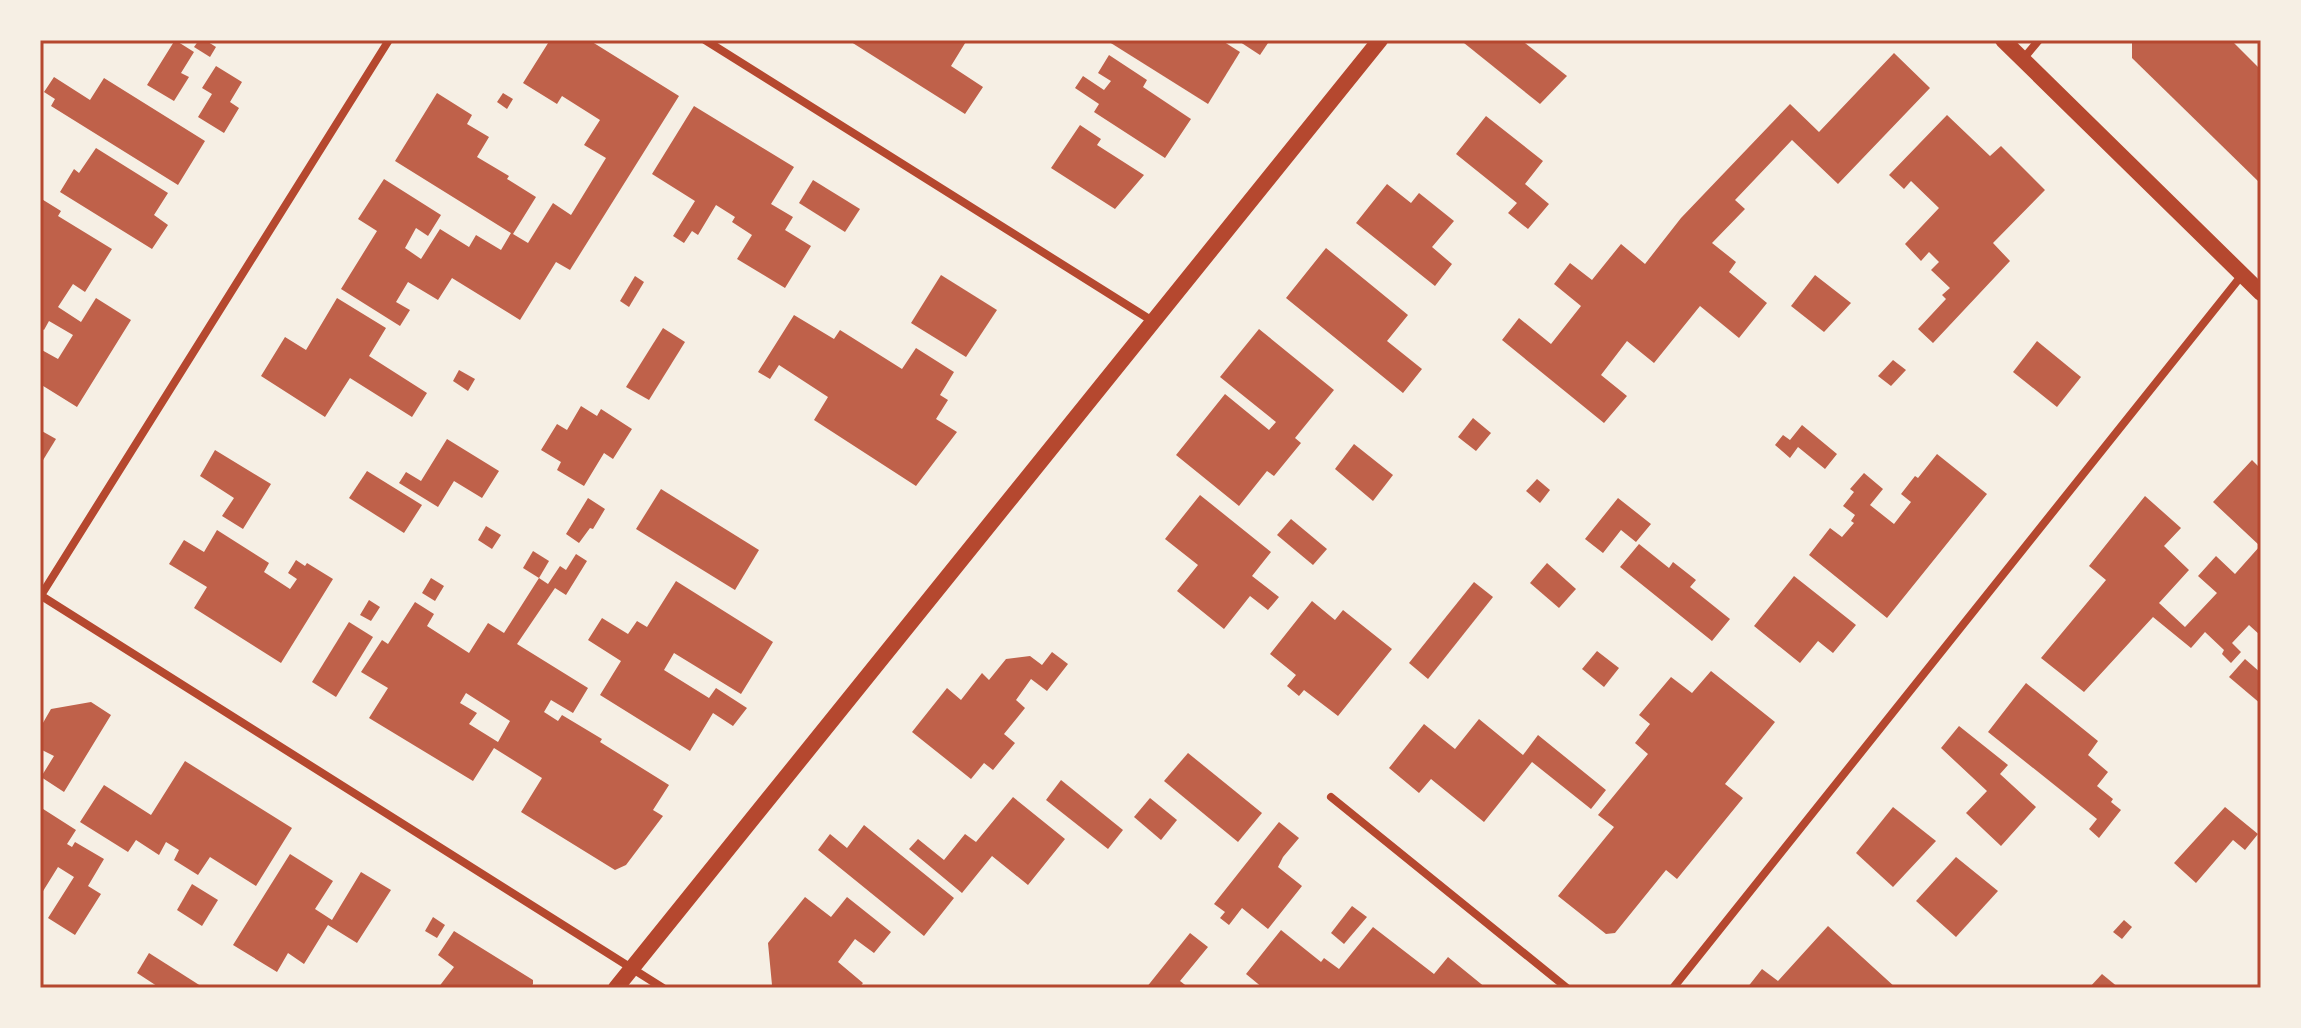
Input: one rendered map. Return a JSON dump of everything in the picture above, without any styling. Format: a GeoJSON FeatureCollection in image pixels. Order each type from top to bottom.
{"type":"FeatureCollection","features":[{"type":"Feature","properties":{"kind":"main road"},"geometry":{"type":"LineString","coordinates":[[616,988],[1380,40]]}},
{"type":"Feature","properties":{"kind":"main road"},"geometry":{"type":"LineString","coordinates":[[2003,40],[2261,293]]}},
{"type":"Feature","properties":{"kind":"street"},"geometry":{"type":"LineString","coordinates":[[389,40],[40,596],[663,988]]}},
{"type":"Feature","properties":{"kind":"street"},"geometry":{"type":"LineString","coordinates":[[705,40],[1154,322]]}},
{"type":"Feature","properties":{"kind":"street"},"geometry":{"type":"LineString","coordinates":[[2023,59],[2039,40]]}},
{"type":"Feature","properties":{"kind":"street"},"geometry":{"type":"LineString","coordinates":[[1673,988],[2243,275]]}},
{"type":"Feature","properties":{"kind":"street"},"geometry":{"type":"LineString","coordinates":[[1331,797],[1567,988]]}},
{"type":"Feature","properties":{"kind":"building"},"geometry":{"type":"Polygon","coordinates":[[[175,40],[194,52],[181,73],[189,77],[174,101],[147,85],[175,40]]]}},
{"type":"Feature","properties":{"kind":"building"},"geometry":{"type":"Polygon","coordinates":[[[199,40],[216,47],[210,57],[194,47],[199,40]]]}},
{"type":"Feature","properties":{"kind":"building"},"geometry":{"type":"Polygon","coordinates":[[[550,40],[589,40],[679,96],[570,270],[556,262],[520,320],[452,278],[438,300],[408,282],[396,302],[410,310],[400,326],[341,289],[377,231],[358,219],[384,179],[441,215],[428,236],[416,228],[405,248],[421,259],[440,229],[469,247],[476,235],[501,250],[511,233],[395,161],[437,93],[472,115],[467,124],[489,137],[477,157],[536,197],[513,234],[528,243],[553,203],[571,215],[606,158],[584,145],[600,120],[562,96],[557,104],[523,83],[550,40]]]}},
{"type":"Feature","properties":{"kind":"building"},"geometry":{"type":"Polygon","coordinates":[[[848,40],[967,40],[951,66],[983,87],[965,114],[848,40]]]}},
{"type":"Feature","properties":{"kind":"building"},"geometry":{"type":"Polygon","coordinates":[[[1106,40],[1221,40],[1240,52],[1208,104],[1106,40]]]}},
{"type":"Feature","properties":{"kind":"building"},"geometry":{"type":"Polygon","coordinates":[[[1237,40],[1270,40],[1260,55],[1237,40]]]}},
{"type":"Feature","properties":{"kind":"building"},"geometry":{"type":"Polygon","coordinates":[[[1467,40],[1521,40],[1567,76],[1540,104],[1464,43],[1467,40]]]}},
{"type":"Feature","properties":{"kind":"building"},"geometry":{"type":"Polygon","coordinates":[[[2132,40],[2231,40],[2261,70],[2261,184],[2132,58],[2132,40]]]}},
{"type":"Feature","properties":{"kind":"building"},"geometry":{"type":"Polygon","coordinates":[[[1894,53],[1930,88],[1838,184],[1792,140],[1735,200],[1745,209],[1712,243],[1736,262],[1729,272],[1767,303],[1739,338],[1700,306],[1654,363],[1627,341],[1601,375],[1627,396],[1604,423],[1502,340],[1519,318],[1551,344],[1581,306],[1554,284],[1570,263],[1592,280],[1621,244],[1645,264],[1681,218],[1790,104],[1819,132],[1894,53]]]}},
{"type":"Feature","properties":{"kind":"building"},"geometry":{"type":"Polygon","coordinates":[[[1109,55],[1147,80],[1143,87],[1191,119],[1165,158],[1094,112],[1099,104],[1075,88],[1083,76],[1104,90],[1111,81],[1098,73],[1109,55]]]}},
{"type":"Feature","properties":{"kind":"building"},"geometry":{"type":"Polygon","coordinates":[[[216,66],[242,82],[230,102],[239,108],[224,133],[198,117],[212,94],[202,88],[216,66]]]}},
{"type":"Feature","properties":{"kind":"building"},"geometry":{"type":"Polygon","coordinates":[[[54,77],[90,100],[104,78],[205,141],[178,185],[51,106],[55,99],[44,92],[54,77]]]}},
{"type":"Feature","properties":{"kind":"building"},"geometry":{"type":"Polygon","coordinates":[[[503,93],[513,99],[507,109],[497,102],[503,93]]]}},
{"type":"Feature","properties":{"kind":"building"},"geometry":{"type":"Polygon","coordinates":[[[694,106],[794,167],[771,204],[793,217],[785,230],[811,246],[785,288],[737,259],[752,235],[732,222],[735,217],[716,205],[698,235],[692,231],[684,243],[673,236],[695,201],[652,174],[694,106]]]}},
{"type":"Feature","properties":{"kind":"building"},"geometry":{"type":"Polygon","coordinates":[[[1947,115],[1990,156],[2001,146],[2045,190],[1993,243],[2010,261],[1933,343],[1918,329],[1946,299],[1942,295],[1950,288],[1931,270],[1939,262],[1929,252],[1921,261],[1905,244],[1939,208],[1911,181],[1904,189],[1889,175],[1947,115]]]}},
{"type":"Feature","properties":{"kind":"building"},"geometry":{"type":"Polygon","coordinates":[[[1486,116],[1543,161],[1525,184],[1549,204],[1528,229],[1508,213],[1517,203],[1456,154],[1486,116]]]}},
{"type":"Feature","properties":{"kind":"building"},"geometry":{"type":"Polygon","coordinates":[[[1080,125],[1101,139],[1097,145],[1144,175],[1115,209],[1051,168],[1080,125]]]}},
{"type":"Feature","properties":{"kind":"building"},"geometry":{"type":"Polygon","coordinates":[[[96,148],[168,193],[154,215],[168,225],[152,249],[60,192],[74,169],[79,173],[96,148]]]}},
{"type":"Feature","properties":{"kind":"building"},"geometry":{"type":"Polygon","coordinates":[[[813,180],[860,209],[845,232],[799,203],[813,180]]]}},
{"type":"Feature","properties":{"kind":"building"},"geometry":{"type":"Polygon","coordinates":[[[1387,184],[1411,203],[1419,193],[1454,221],[1432,247],[1452,264],[1435,286],[1356,223],[1387,184]]]}},
{"type":"Feature","properties":{"kind":"building"},"geometry":{"type":"Polygon","coordinates":[[[40,198],[61,211],[58,216],[112,249],[85,292],[73,284],[58,307],[81,322],[96,298],[131,320],[77,407],[40,384],[40,349],[58,359],[73,335],[49,321],[44,330],[40,328],[40,198]]]}},
{"type":"Feature","properties":{"kind":"building"},"geometry":{"type":"Polygon","coordinates":[[[1326,248],[1408,315],[1387,341],[1422,369],[1403,393],[1286,298],[1326,248]]]}},
{"type":"Feature","properties":{"kind":"building"},"geometry":{"type":"Polygon","coordinates":[[[941,275],[997,310],[966,357],[911,323],[941,275]]]}},
{"type":"Feature","properties":{"kind":"building"},"geometry":{"type":"Polygon","coordinates":[[[1815,275],[1851,303],[1824,332],[1791,306],[1815,275]]]}},
{"type":"Feature","properties":{"kind":"building"},"geometry":{"type":"Polygon","coordinates":[[[635,276],[644,282],[629,307],[620,301],[635,276]]]}},
{"type":"Feature","properties":{"kind":"building"},"geometry":{"type":"Polygon","coordinates":[[[337,298],[386,328],[369,356],[427,393],[412,417],[350,378],[325,417],[261,376],[285,337],[306,350],[337,298]]]}},
{"type":"Feature","properties":{"kind":"building"},"geometry":{"type":"Polygon","coordinates":[[[794,315],[834,339],[840,330],[902,369],[916,348],[954,372],[940,395],[948,400],[936,419],[957,432],[916,486],[814,420],[828,397],[779,365],[770,379],[758,372],[794,315]]]}},
{"type":"Feature","properties":{"kind":"building"},"geometry":{"type":"Polygon","coordinates":[[[663,328],[685,342],[649,400],[626,387],[663,328]]]}},
{"type":"Feature","properties":{"kind":"building"},"geometry":{"type":"Polygon","coordinates":[[[1259,329],[1334,390],[1295,438],[1301,443],[1274,476],[1267,471],[1239,506],[1176,455],[1225,394],[1269,430],[1276,422],[1220,377],[1259,329]]]}},
{"type":"Feature","properties":{"kind":"building"},"geometry":{"type":"Polygon","coordinates":[[[2037,341],[2081,377],[2057,407],[2013,372],[2037,341]]]}},
{"type":"Feature","properties":{"kind":"building"},"geometry":{"type":"Polygon","coordinates":[[[1893,360],[1906,370],[1891,386],[1878,376],[1893,360]]]}},
{"type":"Feature","properties":{"kind":"building"},"geometry":{"type":"Polygon","coordinates":[[[459,370],[475,379],[468,391],[453,381],[459,370]]]}},
{"type":"Feature","properties":{"kind":"building"},"geometry":{"type":"Polygon","coordinates":[[[581,406],[597,416],[601,409],[632,429],[613,459],[604,453],[584,486],[557,470],[561,462],[541,450],[557,424],[567,430],[581,406]]]}},
{"type":"Feature","properties":{"kind":"building"},"geometry":{"type":"Polygon","coordinates":[[[1473,418],[1491,433],[1476,451],[1458,437],[1473,418]]]}},
{"type":"Feature","properties":{"kind":"building"},"geometry":{"type":"Polygon","coordinates":[[[1802,425],[1837,454],[1825,469],[1798,447],[1790,458],[1775,445],[1783,435],[1790,440],[1802,425]]]}},
{"type":"Feature","properties":{"kind":"building"},"geometry":{"type":"Polygon","coordinates":[[[40,430],[56,439],[40,465],[40,430]]]}},
{"type":"Feature","properties":{"kind":"building"},"geometry":{"type":"Polygon","coordinates":[[[447,439],[499,471],[482,498],[454,481],[438,507],[399,483],[406,472],[421,481],[447,439]]]}},
{"type":"Feature","properties":{"kind":"building"},"geometry":{"type":"Polygon","coordinates":[[[1354,444],[1393,475],[1373,501],[1335,469],[1354,444]]]}},
{"type":"Feature","properties":{"kind":"building"},"geometry":{"type":"Polygon","coordinates":[[[215,450],[271,484],[243,529],[222,516],[234,498],[200,476],[215,450]]]}},
{"type":"Feature","properties":{"kind":"building"},"geometry":{"type":"Polygon","coordinates":[[[1937,454],[1987,494],[1887,618],[1809,555],[1830,528],[1842,537],[1854,523],[1851,521],[1855,515],[1843,506],[1854,492],[1850,489],[1864,473],[1883,489],[1870,505],[1894,524],[1911,502],[1901,494],[1937,454]]]}},
{"type":"Feature","properties":{"kind":"building"},"geometry":{"type":"Polygon","coordinates":[[[2252,460],[2261,469],[2261,636],[2249,625],[2232,643],[2241,652],[2231,663],[2222,654],[2224,650],[2205,632],[2191,648],[2153,617],[2084,692],[2041,658],[2106,580],[2089,566],[2145,496],[2181,528],[2164,546],[2189,570],[2159,603],[2185,627],[2217,593],[2198,576],[2216,556],[2235,574],[2260,546],[2213,502],[2252,460]]]}},
{"type":"Feature","properties":{"kind":"building"},"geometry":{"type":"Polygon","coordinates":[[[367,471],[422,505],[404,533],[349,498],[367,471]]]}},
{"type":"Feature","properties":{"kind":"building"},"geometry":{"type":"Polygon","coordinates":[[[1537,479],[1550,490],[1540,503],[1526,491],[1537,479]]]}},
{"type":"Feature","properties":{"kind":"building"},"geometry":{"type":"Polygon","coordinates":[[[661,489],[759,550],[735,590],[636,529],[661,489]]]}},
{"type":"Feature","properties":{"kind":"building"},"geometry":{"type":"Polygon","coordinates":[[[1200,495],[1271,552],[1252,576],[1279,597],[1268,610],[1250,596],[1224,629],[1177,591],[1198,565],[1165,539],[1200,495]]]}},
{"type":"Feature","properties":{"kind":"building"},"geometry":{"type":"Polygon","coordinates":[[[588,498],[605,509],[593,529],[590,528],[579,543],[566,534],[588,498]]]}},
{"type":"Feature","properties":{"kind":"building"},"geometry":{"type":"Polygon","coordinates":[[[1618,498],[1651,524],[1636,542],[1621,530],[1603,553],[1585,539],[1618,498]]]}},
{"type":"Feature","properties":{"kind":"building"},"geometry":{"type":"Polygon","coordinates":[[[1291,519],[1327,549],[1313,565],[1277,535],[1291,519]]]}},
{"type":"Feature","properties":{"kind":"building"},"geometry":{"type":"Polygon","coordinates":[[[486,526],[501,535],[492,549],[478,540],[486,526]]]}},
{"type":"Feature","properties":{"kind":"building"},"geometry":{"type":"Polygon","coordinates":[[[217,530],[269,563],[264,572],[290,589],[297,579],[288,573],[296,560],[333,579],[281,663],[194,608],[207,587],[169,564],[184,540],[204,552],[217,530]]]}},
{"type":"Feature","properties":{"kind":"building"},"geometry":{"type":"Polygon","coordinates":[[[1639,544],[1669,568],[1673,562],[1696,580],[1690,587],[1730,619],[1712,641],[1620,567],[1639,544]]]}},
{"type":"Feature","properties":{"kind":"building"},"geometry":{"type":"Polygon","coordinates":[[[533,551],[549,561],[539,578],[523,568],[533,551]]]}},
{"type":"Feature","properties":{"kind":"building"},"geometry":{"type":"Polygon","coordinates":[[[576,554],[587,561],[566,595],[555,588],[517,644],[588,688],[573,713],[551,700],[544,712],[558,721],[562,715],[669,785],[653,810],[663,816],[626,865],[615,870],[521,812],[542,778],[494,748],[473,781],[369,718],[388,688],[361,672],[382,640],[388,644],[415,602],[434,614],[427,626],[469,653],[488,623],[504,633],[539,578],[548,584],[560,566],[566,570],[576,554]],[[466,693],[460,703],[477,713],[469,724],[498,742],[510,721],[466,693]]]}},
{"type":"Feature","properties":{"kind":"building"},"geometry":{"type":"Polygon","coordinates":[[[1547,563],[1576,589],[1559,608],[1530,583],[1547,563]]]}},
{"type":"Feature","properties":{"kind":"building"},"geometry":{"type":"Polygon","coordinates":[[[1794,576],[1856,625],[1833,653],[1818,641],[1800,663],[1754,626],[1794,576]]]}},
{"type":"Feature","properties":{"kind":"building"},"geometry":{"type":"Polygon","coordinates":[[[431,578],[444,586],[435,601],[422,593],[431,578]]]}},
{"type":"Feature","properties":{"kind":"building"},"geometry":{"type":"Polygon","coordinates":[[[676,581],[773,642],[741,694],[674,653],[664,670],[709,698],[716,688],[747,708],[733,726],[713,713],[690,751],[600,695],[621,661],[588,640],[602,618],[628,634],[637,621],[647,627],[676,581]]]}},
{"type":"Feature","properties":{"kind":"building"},"geometry":{"type":"Polygon","coordinates":[[[1474,582],[1493,597],[1428,679],[1409,663],[1474,582]]]}},
{"type":"Feature","properties":{"kind":"building"},"geometry":{"type":"Polygon","coordinates":[[[369,600],[380,607],[371,621],[360,615],[369,600]]]}},
{"type":"Feature","properties":{"kind":"building"},"geometry":{"type":"Polygon","coordinates":[[[1312,601],[1335,620],[1343,610],[1392,649],[1338,716],[1304,690],[1299,696],[1287,686],[1296,675],[1270,654],[1312,601]]]}},
{"type":"Feature","properties":{"kind":"building"},"geometry":{"type":"Polygon","coordinates":[[[349,622],[373,637],[336,697],[312,682],[349,622]]]}},
{"type":"Feature","properties":{"kind":"building"},"geometry":{"type":"Polygon","coordinates":[[[1597,651],[1619,668],[1604,687],[1582,669],[1597,651]]]}},
{"type":"Feature","properties":{"kind":"building"},"geometry":{"type":"Polygon","coordinates":[[[1052,652],[1068,664],[1047,691],[1031,679],[1016,700],[1025,708],[1004,734],[1015,743],[993,770],[984,763],[971,779],[912,732],[947,688],[961,700],[982,673],[989,680],[1006,659],[1030,656],[1042,665],[1052,652]]]}},
{"type":"Feature","properties":{"kind":"building"},"geometry":{"type":"Polygon","coordinates":[[[2245,659],[2261,673],[2261,704],[2229,677],[2245,659]]]}},
{"type":"Feature","properties":{"kind":"building"},"geometry":{"type":"Polygon","coordinates":[[[1711,671],[1775,722],[1725,784],[1743,798],[1677,879],[1666,870],[1615,933],[1606,934],[1558,896],[1614,827],[1598,815],[1648,754],[1635,743],[1650,724],[1639,715],[1671,677],[1692,693],[1711,671]]]}},
{"type":"Feature","properties":{"kind":"building"},"geometry":{"type":"Polygon","coordinates":[[[2026,683],[2098,741],[2088,755],[2108,772],[2097,786],[2121,810],[2099,838],[2089,829],[2097,819],[1988,732],[2026,683]]]}},
{"type":"Feature","properties":{"kind":"building"},"geometry":{"type":"Polygon","coordinates":[[[91,702],[111,715],[64,792],[41,777],[54,756],[40,749],[40,728],[51,709],[91,702]]]}},
{"type":"Feature","properties":{"kind":"building"},"geometry":{"type":"Polygon","coordinates":[[[1479,719],[1523,755],[1538,735],[1606,790],[1591,809],[1532,762],[1484,822],[1431,779],[1419,793],[1389,768],[1424,724],[1455,749],[1479,719]]]}},
{"type":"Feature","properties":{"kind":"building"},"geometry":{"type":"Polygon","coordinates":[[[1959,726],[2008,765],[2000,774],[2036,807],[2001,846],[1966,813],[1987,791],[1941,748],[1959,726]]]}},
{"type":"Feature","properties":{"kind":"building"},"geometry":{"type":"Polygon","coordinates":[[[1188,753],[1262,813],[1238,842],[1164,781],[1188,753]]]}},
{"type":"Feature","properties":{"kind":"building"},"geometry":{"type":"Polygon","coordinates":[[[185,761],[292,828],[256,886],[210,857],[198,875],[174,860],[179,850],[166,842],[159,855],[136,840],[128,852],[80,822],[104,785],[151,815],[185,761]]]}},
{"type":"Feature","properties":{"kind":"building"},"geometry":{"type":"Polygon","coordinates":[[[1061,780],[1123,830],[1108,849],[1046,800],[1061,780]]]}},
{"type":"Feature","properties":{"kind":"building"},"geometry":{"type":"Polygon","coordinates":[[[1013,797],[1065,839],[1028,885],[992,856],[962,893],[909,849],[918,839],[944,860],[965,834],[976,842],[1013,797]]]}},
{"type":"Feature","properties":{"kind":"building"},"geometry":{"type":"Polygon","coordinates":[[[1150,798],[1177,820],[1161,840],[1134,817],[1150,798]]]}},
{"type":"Feature","properties":{"kind":"building"},"geometry":{"type":"Polygon","coordinates":[[[40,807],[76,830],[67,844],[72,847],[75,842],[104,859],[88,886],[101,894],[75,935],[48,918],[74,877],[58,867],[40,896],[40,807]]]}},
{"type":"Feature","properties":{"kind":"building"},"geometry":{"type":"Polygon","coordinates":[[[1893,807],[1936,841],[1893,887],[1856,853],[1893,807]]]}},
{"type":"Feature","properties":{"kind":"building"},"geometry":{"type":"Polygon","coordinates":[[[2225,807],[2258,834],[2245,850],[2233,840],[2196,883],[2174,863],[2225,807]]]}},
{"type":"Feature","properties":{"kind":"building"},"geometry":{"type":"Polygon","coordinates":[[[1279,822],[1299,838],[1278,867],[1302,886],[1268,929],[1242,908],[1229,925],[1220,918],[1225,912],[1214,904],[1279,822]]]}},
{"type":"Feature","properties":{"kind":"building"},"geometry":{"type":"Polygon","coordinates":[[[864,825],[954,898],[924,936],[818,850],[830,834],[847,848],[864,825]]]}},
{"type":"Feature","properties":{"kind":"building"},"geometry":{"type":"Polygon","coordinates":[[[290,854],[333,881],[315,909],[332,920],[361,872],[391,890],[357,943],[328,925],[304,964],[288,953],[277,972],[233,945],[290,854]]]}},
{"type":"Feature","properties":{"kind":"building"},"geometry":{"type":"Polygon","coordinates":[[[1956,857],[1998,891],[1956,937],[1916,901],[1956,857]]]}},
{"type":"Feature","properties":{"kind":"building"},"geometry":{"type":"Polygon","coordinates":[[[192,884],[218,900],[202,926],[177,910],[192,884]]]}},
{"type":"Feature","properties":{"kind":"building"},"geometry":{"type":"Polygon","coordinates":[[[805,897],[831,917],[847,897],[891,932],[874,953],[855,939],[838,962],[863,983],[859,988],[776,988],[772,985],[768,943],[805,897]]]}},
{"type":"Feature","properties":{"kind":"building"},"geometry":{"type":"Polygon","coordinates":[[[1352,906],[1367,917],[1344,944],[1331,933],[1352,906]]]}},
{"type":"Feature","properties":{"kind":"building"},"geometry":{"type":"Polygon","coordinates":[[[433,917],[445,925],[437,938],[425,931],[433,917]]]}},
{"type":"Feature","properties":{"kind":"building"},"geometry":{"type":"Polygon","coordinates":[[[2124,920],[2132,927],[2122,939],[2113,932],[2124,920]]]}},
{"type":"Feature","properties":{"kind":"building"},"geometry":{"type":"Polygon","coordinates":[[[1828,926],[1896,988],[1747,988],[1762,969],[1778,981],[1828,926]]]}},
{"type":"Feature","properties":{"kind":"building"},"geometry":{"type":"Polygon","coordinates":[[[1373,927],[1434,974],[1448,957],[1486,988],[1263,988],[1246,974],[1281,930],[1321,962],[1324,958],[1339,969],[1373,927]]]}},
{"type":"Feature","properties":{"kind":"building"},"geometry":{"type":"Polygon","coordinates":[[[454,931],[533,980],[533,984],[530,988],[438,988],[454,967],[438,955],[454,931]]]}},
{"type":"Feature","properties":{"kind":"building"},"geometry":{"type":"Polygon","coordinates":[[[1190,933],[1208,947],[1180,981],[1189,988],[1146,988],[1190,933]]]}},
{"type":"Feature","properties":{"kind":"building"},"geometry":{"type":"Polygon","coordinates":[[[149,953],[204,988],[160,988],[137,973],[149,953]]]}},
{"type":"Feature","properties":{"kind":"building"},"geometry":{"type":"Polygon","coordinates":[[[2102,974],[2119,988],[2089,988],[2102,974]]]}}]}
